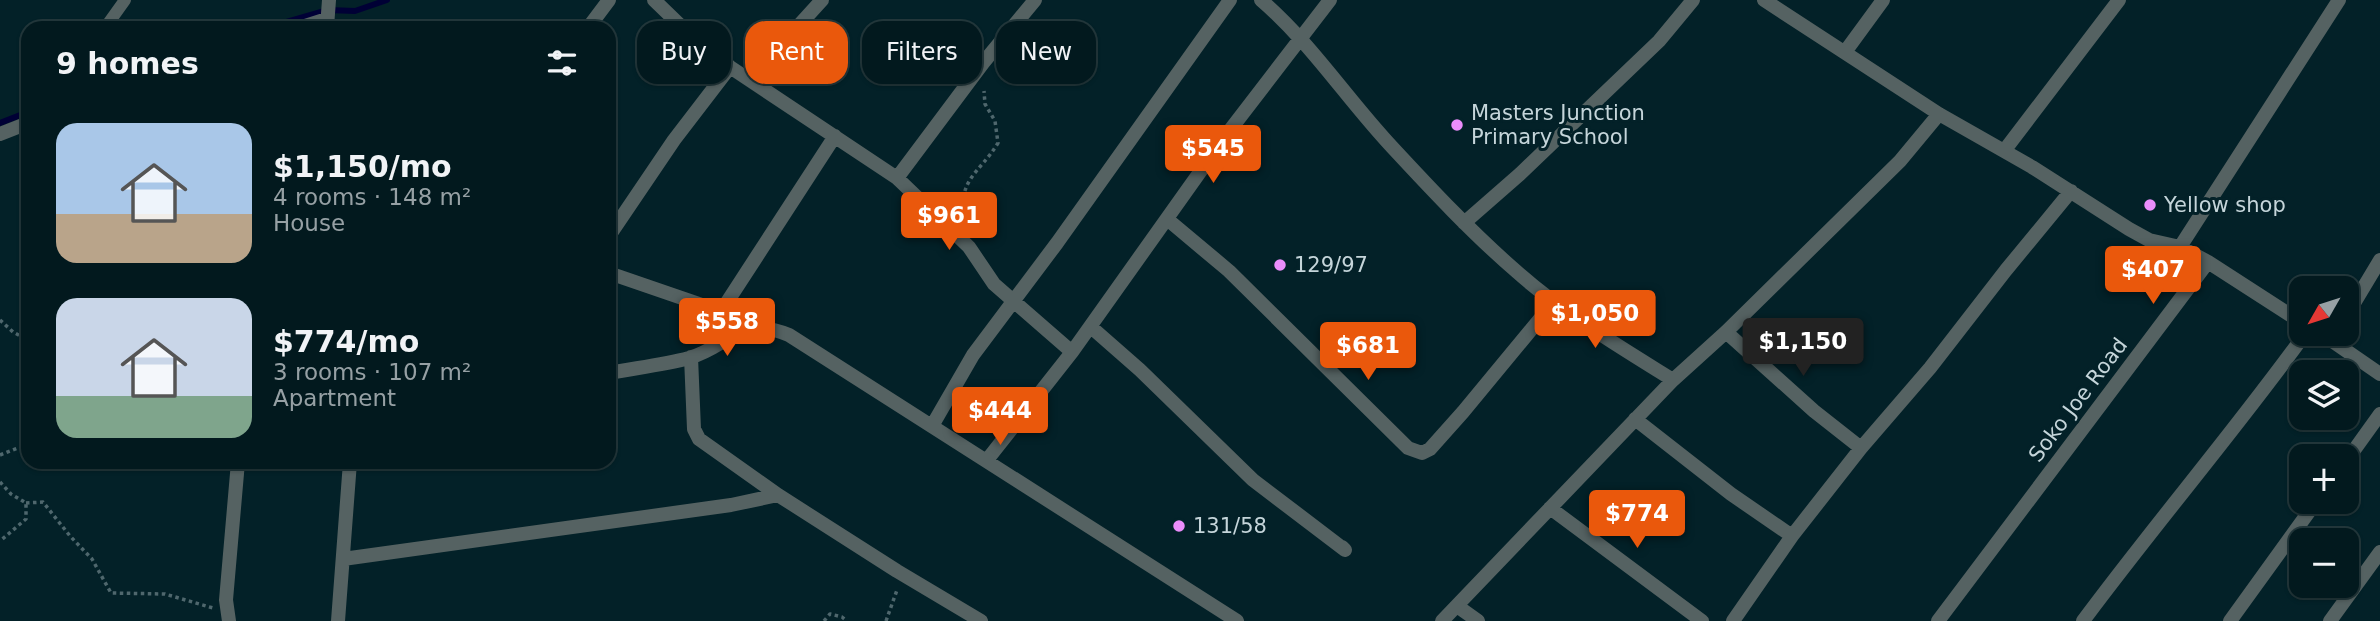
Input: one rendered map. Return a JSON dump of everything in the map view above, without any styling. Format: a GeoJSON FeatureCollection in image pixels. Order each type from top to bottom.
{"type":"FeatureCollection","features":[{"type":"Feature","properties":{"kind":"street"},"geometry":{"type":"LineString","coordinates":[[327,21],[329,0]]}},
{"type":"Feature","properties":{"kind":"street"},"geometry":{"type":"LineString","coordinates":[[593,21],[609,0]]}},
{"type":"Feature","properties":{"kind":"street"},"geometry":{"type":"LineString","coordinates":[[654,0],[676,21]]}},
{"type":"Feature","properties":{"kind":"street"},"geometry":{"type":"LineString","coordinates":[[803,21],[822,0]]}},
{"type":"Feature","properties":{"kind":"street"},"geometry":{"type":"LineString","coordinates":[[897,178],[983,63],[1035,0]]}},
{"type":"Feature","properties":{"kind":"street"},"geometry":{"type":"LineString","coordinates":[[932,426],[973,355],[1057,243],[1230,0]]}},
{"type":"Feature","properties":{"kind":"street"},"geometry":{"type":"LineString","coordinates":[[1261,0],[1300,39],[1390,145],[1464,223],[1515,271],[1554,302],[1674,380]]}},
{"type":"Feature","properties":{"kind":"street"},"geometry":{"type":"LineString","coordinates":[[987,460],[1091,327],[1227,134],[1330,0]]}},
{"type":"Feature","properties":{"kind":"street"},"geometry":{"type":"LineString","coordinates":[[1464,223],[1520,174],[1659,41],[1693,0]]}},
{"type":"Feature","properties":{"kind":"street"},"geometry":{"type":"LineString","coordinates":[[1764,0],[1940,114],[2149,240],[2180,247],[2289,314]]}},
{"type":"Feature","properties":{"kind":"street"},"geometry":{"type":"LineString","coordinates":[[1846,52],[1883,0]]}},
{"type":"Feature","properties":{"kind":"street"},"geometry":{"type":"LineString","coordinates":[[2004,151],[2119,0]]}},
{"type":"Feature","properties":{"kind":"street"},"geometry":{"type":"LineString","coordinates":[[2180,247],[2339,0]]}},
{"type":"Feature","properties":{"kind":"street"},"geometry":{"type":"LineString","coordinates":[[616,226],[674,140],[716,84]]}},
{"type":"Feature","properties":{"kind":"street"},"geometry":{"type":"LineString","coordinates":[[757,84],[897,178],[969,247],[983,271],[1012,302],[1072,352]]}},
{"type":"Feature","properties":{"kind":"street"},"geometry":{"type":"LineString","coordinates":[[1442,621],[1635,419],[1900,161],[1940,114]]}},
{"type":"Feature","properties":{"kind":"street"},"geometry":{"type":"LineString","coordinates":[[0,134],[21,125]]}},
{"type":"Feature","properties":{"kind":"street"},"geometry":{"type":"LineString","coordinates":[[720,313],[835,136]]}},
{"type":"Feature","properties":{"kind":"street"},"geometry":{"type":"LineString","coordinates":[[1732,621],[1792,536],[1861,448],[1930,368],[2071,191]]}},
{"type":"Feature","properties":{"kind":"street"},"geometry":{"type":"LineString","coordinates":[[1167,219],[1238,279],[1408,448],[1422,453],[1430,449],[1463,412],[1554,302]]}},
{"type":"Feature","properties":{"kind":"street"},"geometry":{"type":"LineString","coordinates":[[2359,295],[2380,260]]}},
{"type":"Feature","properties":{"kind":"street","name":"Soko Joe Road"},"geometry":{"type":"LineString","coordinates":[[1938,621],[2208,262]]}},
{"type":"Feature","properties":{"kind":"street"},"geometry":{"type":"LineString","coordinates":[[616,276],[720,313],[746,328]]}},
{"type":"Feature","properties":{"kind":"street"},"geometry":{"type":"LineString","coordinates":[[1091,327],[1140,370],[1253,480],[1345,550],[1342,547]]}},
{"type":"Feature","properties":{"kind":"street"},"geometry":{"type":"LineString","coordinates":[[616,372],[691,358],[746,328],[774,328],[987,460],[1237,621]]}},
{"type":"Feature","properties":{"kind":"street"},"geometry":{"type":"LineString","coordinates":[[1726,332],[1814,411],[1861,448]]}},
{"type":"Feature","properties":{"kind":"street"},"geometry":{"type":"LineString","coordinates":[[2083,621],[2138,548],[2260,397],[2296,346]]}},
{"type":"Feature","properties":{"kind":"street"},"geometry":{"type":"LineString","coordinates":[[2343,346],[2380,374]]}},
{"type":"Feature","properties":{"kind":"street"},"geometry":{"type":"LineString","coordinates":[[691,358],[696,434],[699,439],[778,495],[981,621]]}},
{"type":"Feature","properties":{"kind":"street"},"geometry":{"type":"LineString","coordinates":[[2358,444],[2380,414]]}},
{"type":"Feature","properties":{"kind":"street"},"geometry":{"type":"LineString","coordinates":[[1635,419],[1731,494],[1792,536]]}},
{"type":"Feature","properties":{"kind":"street"},"geometry":{"type":"LineString","coordinates":[[229,617],[226,600],[237,469]]}},
{"type":"Feature","properties":{"kind":"street"},"geometry":{"type":"LineString","coordinates":[[338,621],[349,469]]}},
{"type":"Feature","properties":{"kind":"street"},"geometry":{"type":"LineString","coordinates":[[343,559],[731,505],[778,495]]}},
{"type":"Feature","properties":{"kind":"street"},"geometry":{"type":"LineString","coordinates":[[1550,508],[1702,621]]}},
{"type":"Feature","properties":{"kind":"street"},"geometry":{"type":"LineString","coordinates":[[2230,621],[2307,514]]}},
{"type":"Feature","properties":{"kind":"street"},"geometry":{"type":"LineString","coordinates":[[2330,621],[2380,552]]}},
{"type":"Feature","properties":{"kind":"street"},"geometry":{"type":"LineString","coordinates":[[1457,606],[1478,621]]}},
{"type":"Feature","properties":{"kind":"lane"},"geometry":{"type":"LineString","coordinates":[[110,21],[125,0]]}},
{"type":"Feature","properties":{"kind":"path"},"geometry":{"type":"LineString","coordinates":[[965,223],[962,204],[965,186],[987,161],[998,143],[995,121],[985,104],[984,90],[987,80],[983,63]]}},
{"type":"Feature","properties":{"kind":"path"},"geometry":{"type":"LineString","coordinates":[[0,320],[21,336]]}},
{"type":"Feature","properties":{"kind":"path"},"geometry":{"type":"LineString","coordinates":[[0,455],[21,447]]}},
{"type":"Feature","properties":{"kind":"path"},"geometry":{"type":"LineString","coordinates":[[0,482],[11,494],[26,503],[43,502],[69,536],[92,559],[111,593],[165,594],[229,617]]}},
{"type":"Feature","properties":{"kind":"path"},"geometry":{"type":"LineString","coordinates":[[0,541],[26,519],[26,503]]}},
{"type":"Feature","properties":{"kind":"path"},"geometry":{"type":"LineString","coordinates":[[886,621],[898,586],[897,571]]}},
{"type":"Feature","properties":{"kind":"path"},"geometry":{"type":"LineString","coordinates":[[824,621],[830,614],[848,621]]}},
{"type":"Feature","properties":{"kind":"waterway"},"geometry":{"type":"LineString","coordinates":[[290,21],[328,10],[355,11],[387,0]]}},
{"type":"Feature","properties":{"kind":"waterway"},"geometry":{"type":"LineString","coordinates":[[0,123],[21,115]]}},
{"type":"Feature","properties":{"kind":"place","name":"Masters Junction Primary School"},"geometry":{"type":"Point","coordinates":[1457,125]}},
{"type":"Feature","properties":{"kind":"place","name":"Yellow shop"},"geometry":{"type":"Point","coordinates":[2150,205]}},
{"type":"Feature","properties":{"kind":"place","name":"129/97"},"geometry":{"type":"Point","coordinates":[1280,265]}},
{"type":"Feature","properties":{"kind":"place","name":"131/58"},"geometry":{"type":"Point","coordinates":[1179,526]}}]}
